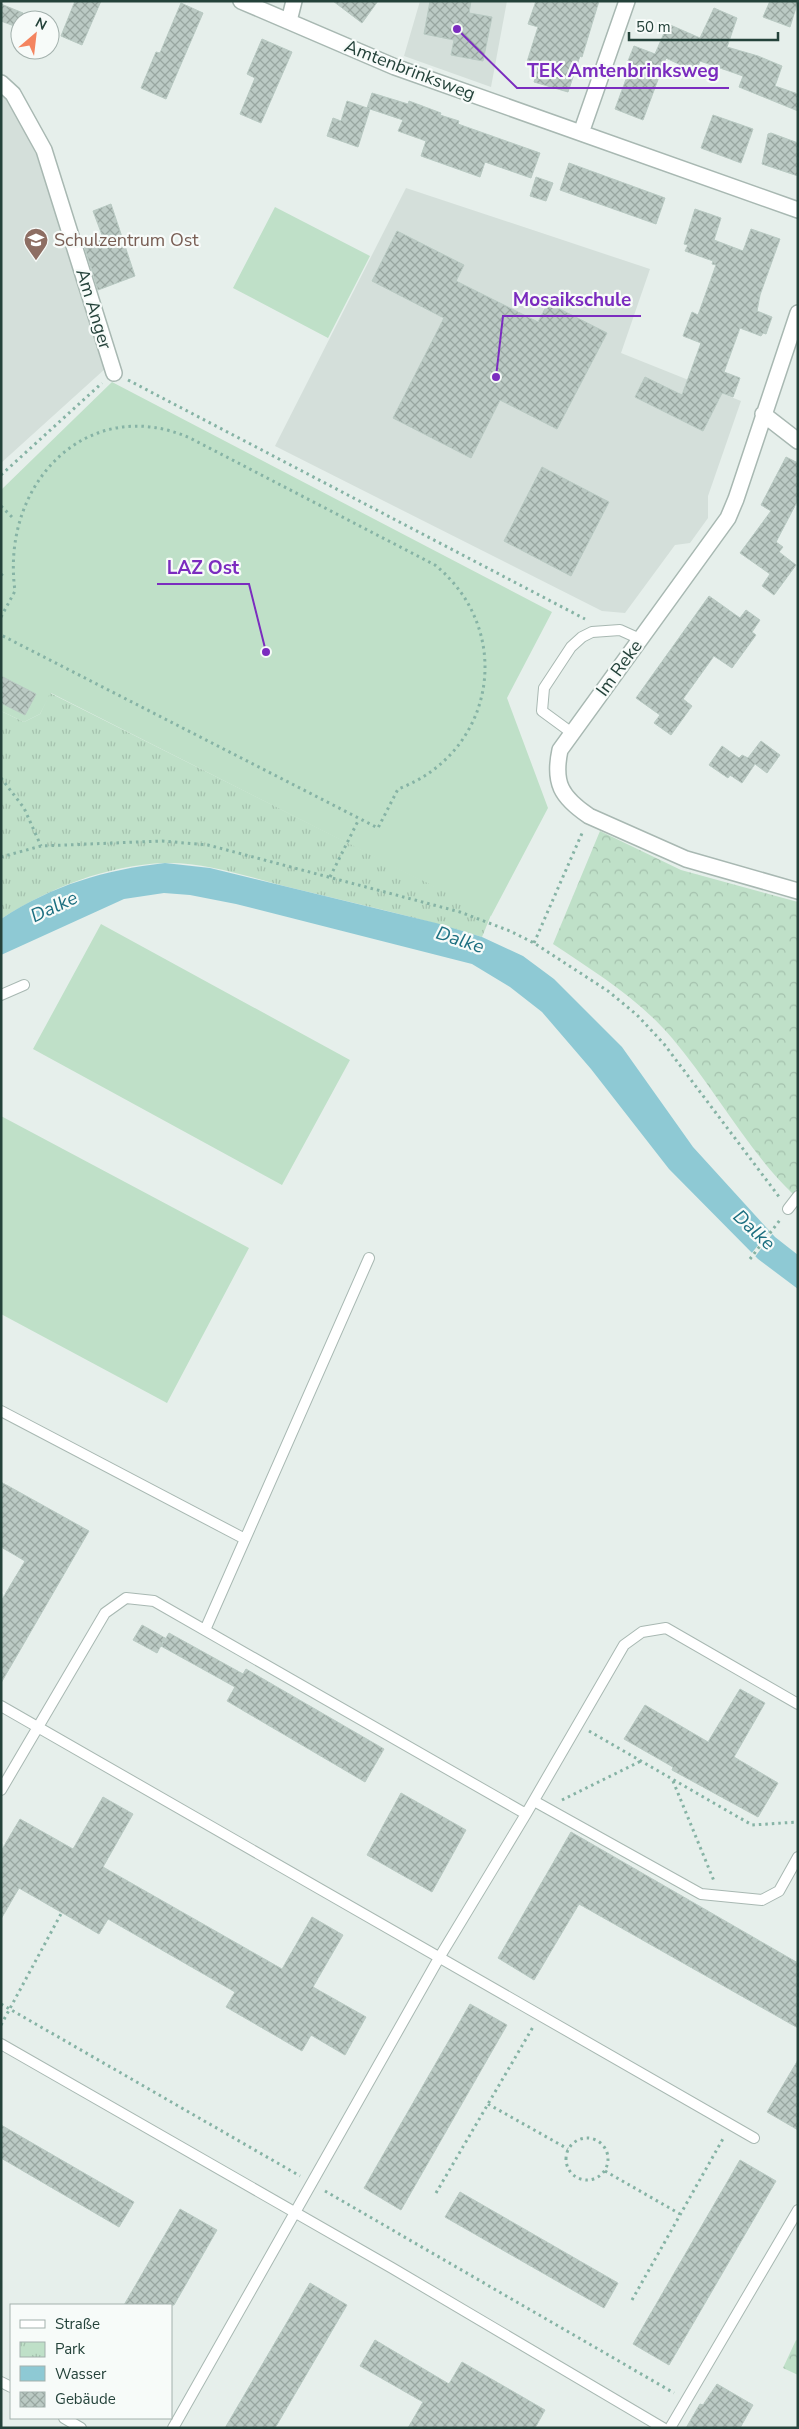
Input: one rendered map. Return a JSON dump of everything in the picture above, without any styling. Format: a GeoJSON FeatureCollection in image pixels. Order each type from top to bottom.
{"type":"FeatureCollection","features":[{"type":"Feature","properties":{"kind":"street","name":"Amtenbrinksweg"},"geometry":{"type":"LineString","coordinates":[[241,1],[395,67],[798,210]]}},
{"type":"Feature","properties":{"kind":"street"},"geometry":{"type":"LineString","coordinates":[[289,22],[294,1]]}},
{"type":"Feature","properties":{"kind":"street"},"geometry":{"type":"LineString","coordinates":[[581,133],[627,1]]}},
{"type":"Feature","properties":{"kind":"street","name":"Am Anger"},"geometry":{"type":"LineString","coordinates":[[1,83],[14,94],[44,150],[114,372]]}},
{"type":"Feature","properties":{"kind":"street","name":"Im Reke"},"geometry":{"type":"LineString","coordinates":[[798,313],[728,518],[560,750],[556,770],[561,787],[575,806],[589,816],[686,859],[798,891]]}},
{"type":"Feature","properties":{"kind":"street"},"geometry":{"type":"LineString","coordinates":[[763,414],[798,441]]}},
{"type":"Feature","properties":{"kind":"lane"},"geometry":{"type":"LineString","coordinates":[[572,733],[542,711],[544,688],[571,647],[592,632],[620,630],[640,639]]}},
{"type":"Feature","properties":{"kind":"lane"},"geometry":{"type":"LineString","coordinates":[[1,995],[24,985]]}},
{"type":"Feature","properties":{"kind":"lane"},"geometry":{"type":"LineString","coordinates":[[788,1209],[798,1196]]}},
{"type":"Feature","properties":{"kind":"lane"},"geometry":{"type":"LineString","coordinates":[[205,1630],[369,1258]]}},
{"type":"Feature","properties":{"kind":"lane"},"geometry":{"type":"LineString","coordinates":[[1,1412],[245,1539]]}},
{"type":"Feature","properties":{"kind":"lane"},"geometry":{"type":"LineString","coordinates":[[1,1790],[105,1613],[126,1598],[154,1601],[526,1814]]}},
{"type":"Feature","properties":{"kind":"lane"},"geometry":{"type":"LineString","coordinates":[[173,2428],[293,2212],[439,1958],[534,1801],[624,1646],[642,1632],[666,1628],[798,1704]]}},
{"type":"Feature","properties":{"kind":"lane"},"geometry":{"type":"LineString","coordinates":[[1,1706],[754,2138]]}},
{"type":"Feature","properties":{"kind":"lane"},"geometry":{"type":"LineString","coordinates":[[534,1801],[700,1894],[762,1900],[779,1891],[798,1857]]}},
{"type":"Feature","properties":{"kind":"lane"},"geometry":{"type":"LineString","coordinates":[[1,2044],[663,2428]]}},
{"type":"Feature","properties":{"kind":"lane"},"geometry":{"type":"LineString","coordinates":[[670,2428],[798,2210]]}},
{"type":"Feature","properties":{"kind":"lane"},"geometry":{"type":"LineString","coordinates":[[66,2419],[81,2428]]}},
{"type":"Feature","properties":{"kind":"path"},"geometry":{"type":"LineString","coordinates":[[1,476],[114,372],[586,620],[592,632]]}},
{"type":"Feature","properties":{"kind":"path"},"geometry":{"type":"LineString","coordinates":[[1,635],[378,828],[398,789],[416,783],[442,764],[468,731],[476,715],[486,669],[483,637],[470,606],[450,577],[419,555],[190,438],[160,427],[126,425],[106,428],[76,440],[48,460]]}},
{"type":"Feature","properties":{"kind":"path"},"geometry":{"type":"LineString","coordinates":[[1,506],[12,517]]}},
{"type":"Feature","properties":{"kind":"path"},"geometry":{"type":"LineString","coordinates":[[10,525],[14,510]]}},
{"type":"Feature","properties":{"kind":"path"},"geometry":{"type":"LineString","coordinates":[[1,617],[15,591],[10,575],[2,576]]}},
{"type":"Feature","properties":{"kind":"path"},"geometry":{"type":"LineString","coordinates":[[1,778],[24,808],[41,846]]}},
{"type":"Feature","properties":{"kind":"path"},"geometry":{"type":"LineString","coordinates":[[534,943],[589,816]]}},
{"type":"Feature","properties":{"kind":"path"},"geometry":{"type":"LineString","coordinates":[[330,878],[359,819]]}},
{"type":"Feature","properties":{"kind":"path"},"geometry":{"type":"LineString","coordinates":[[1,857],[41,846],[162,841],[208,845],[460,912],[534,943],[608,991],[638,1015],[664,1044],[788,1209]]}},
{"type":"Feature","properties":{"kind":"path"},"geometry":{"type":"LineString","coordinates":[[750,1259],[780,1220]]}},
{"type":"Feature","properties":{"kind":"path"},"geometry":{"type":"LineString","coordinates":[[578,1725],[752,1825],[798,1822]]}},
{"type":"Feature","properties":{"kind":"path"},"geometry":{"type":"LineString","coordinates":[[546,1808],[641,1761]]}},
{"type":"Feature","properties":{"kind":"path"},"geometry":{"type":"LineString","coordinates":[[672,1779],[720,1896]]}},
{"type":"Feature","properties":{"kind":"path"},"geometry":{"type":"LineString","coordinates":[[1,2025],[62,1912]]}},
{"type":"Feature","properties":{"kind":"path"},"geometry":{"type":"LineString","coordinates":[[1,2004],[686,2400]]}},
{"type":"Feature","properties":{"kind":"path"},"geometry":{"type":"LineString","coordinates":[[436,2193],[539,2016]]}},
{"type":"Feature","properties":{"kind":"path"},"geometry":{"type":"LineString","coordinates":[[488,2104],[568,2149]]}},
{"type":"Feature","properties":{"kind":"path"},"geometry":{"type":"LineString","coordinates":[[632,2300],[731,2125]]}},
{"type":"Feature","properties":{"kind":"path"},"geometry":{"type":"LineString","coordinates":[[590,2138],[599,2142],[604,2146],[608,2160],[605,2171],[592,2180],[579,2179],[568,2170],[566,2159],[568,2149],[578,2140],[590,2138]]}},
{"type":"Feature","properties":{"kind":"path"},"geometry":{"type":"LineString","coordinates":[[605,2171],[681,2214]]}},
{"type":"Feature","properties":{"kind":"shaded area"},"geometry":{"type":"Polygon","coordinates":[[[420,1],[507,1],[491,87],[404,56],[420,1]]]}},
{"type":"Feature","properties":{"kind":"shaded area","name":"Schulzentrum Ost"},"geometry":{"type":"Polygon","coordinates":[[[1,95],[10,103],[36,154],[106,368],[1,463],[1,95]]]}},
{"type":"Feature","properties":{"kind":"shaded area"},"geometry":{"type":"Polygon","coordinates":[[[406,188],[650,269],[621,353],[741,401],[708,496],[708,518],[690,543],[675,545],[625,613],[602,611],[275,446],[406,188]]]}},
{"type":"Feature","properties":{"kind":"green space"},"geometry":{"type":"Polygon","coordinates":[[[275,207],[370,256],[328,338],[233,288],[275,207]]]}},
{"type":"Feature","properties":{"kind":"green space"},"geometry":{"type":"Polygon","coordinates":[[[112,382],[552,612],[507,698],[548,808],[491,916],[51,693],[40,714],[24,722],[1,711],[1,490],[112,382]]]}},
{"type":"Feature","properties":{"kind":"green space"},"geometry":{"type":"Polygon","coordinates":[[[50,693],[491,915],[482,937],[408,916],[225,870],[180,863],[143,865],[100,873],[39,897],[1,919],[1,711],[24,722],[40,714],[50,693]]]}},
{"type":"Feature","properties":{"kind":"green space"},"geometry":{"type":"Polygon","coordinates":[[[600,831],[681,870],[798,902],[798,1187],[793,1194],[761,1158],[687,1057],[659,1024],[616,987],[553,944],[600,831]]]}},
{"type":"Feature","properties":{"kind":"green space"},"geometry":{"type":"Polygon","coordinates":[[[101,924],[350,1060],[282,1185],[33,1049],[101,924]]]}},
{"type":"Feature","properties":{"kind":"green space"},"geometry":{"type":"Polygon","coordinates":[[[1,1116],[249,1248],[167,1403],[1,1314],[1,1116]]]}},
{"type":"Feature","properties":{"kind":"green space"},"geometry":{"type":"Polygon","coordinates":[[[796,2340],[798,2341],[798,2375],[783,2368],[796,2340]]]}},
{"type":"Feature","properties":{"kind":"water","name":"Dalke"},"geometry":{"type":"Polygon","coordinates":[[[165,863],[210,868],[436,923],[482,937],[523,956],[554,979],[622,1047],[693,1147],[775,1237],[798,1255],[798,1289],[758,1259],[669,1169],[591,1069],[542,1012],[510,987],[472,964],[236,904],[190,895],[164,893],[124,899],[1,955],[1,919],[20,907],[60,888],[80,881],[121,870],[165,863]]]}},
{"type":"Feature","properties":{"kind":"pier"},"geometry":{"type":"Polygon","coordinates":[[[771,1229],[774,1232],[754,1258],[751,1254],[771,1229]]]}},
{"type":"Feature","properties":{"kind":"building"},"geometry":{"type":"Polygon","coordinates":[[[75,1],[101,1],[82,45],[61,36],[75,1]]]}},
{"type":"Feature","properties":{"kind":"building"},"geometry":{"type":"Polygon","coordinates":[[[333,1],[378,1],[362,23],[333,1]]]}},
{"type":"Feature","properties":{"kind":"building"},"geometry":{"type":"Polygon","coordinates":[[[430,1],[471,1],[469,13],[492,17],[483,61],[451,55],[454,40],[424,34],[430,1]]]}},
{"type":"Feature","properties":{"kind":"building"},"geometry":{"type":"Polygon","coordinates":[[[536,1],[599,1],[582,57],[580,56],[568,92],[534,82],[538,68],[526,65],[538,27],[528,24],[536,1]]]}},
{"type":"Feature","properties":{"kind":"building"},"geometry":{"type":"Polygon","coordinates":[[[770,1],[798,1],[790,27],[763,17],[770,1]]]}},
{"type":"Feature","properties":{"kind":"building"},"geometry":{"type":"Polygon","coordinates":[[[181,3],[203,13],[166,99],[141,88],[156,52],[160,53],[181,3]]]}},
{"type":"Feature","properties":{"kind":"building"},"geometry":{"type":"Polygon","coordinates":[[[1,4],[16,10],[10,10],[10,24],[1,21],[1,4]]]}},
{"type":"Feature","properties":{"kind":"building"},"geometry":{"type":"Polygon","coordinates":[[[714,8],[737,18],[727,47],[758,56],[782,66],[775,86],[798,94],[798,111],[739,87],[743,76],[700,61],[697,69],[686,64],[685,67],[666,58],[643,120],[615,109],[632,63],[628,61],[634,46],[655,54],[668,24],[700,38],[714,8]]]}},
{"type":"Feature","properties":{"kind":"building"},"geometry":{"type":"Polygon","coordinates":[[[262,39],[292,52],[261,123],[240,114],[255,78],[247,74],[262,39]]]}},
{"type":"Feature","properties":{"kind":"building"},"geometry":{"type":"Polygon","coordinates":[[[372,93],[408,104],[409,101],[459,121],[458,124],[540,153],[531,178],[485,162],[480,177],[421,156],[426,141],[398,131],[403,120],[367,108],[372,93]]]}},
{"type":"Feature","properties":{"kind":"building"},"geometry":{"type":"Polygon","coordinates":[[[347,101],[370,109],[358,147],[327,136],[333,118],[341,121],[347,101]]]}},
{"type":"Feature","properties":{"kind":"building"},"geometry":{"type":"Polygon","coordinates":[[[713,115],[753,129],[741,163],[701,148],[713,115]]]}},
{"type":"Feature","properties":{"kind":"building"},"geometry":{"type":"Polygon","coordinates":[[[771,133],[798,143],[798,176],[762,164],[768,134],[771,133]]]}},
{"type":"Feature","properties":{"kind":"building"},"geometry":{"type":"Polygon","coordinates":[[[569,163],[665,198],[656,224],[560,190],[569,163]]]}},
{"type":"Feature","properties":{"kind":"building"},"geometry":{"type":"Polygon","coordinates":[[[536,177],[553,183],[546,201],[530,196],[536,177]]]}},
{"type":"Feature","properties":{"kind":"building"},"geometry":{"type":"Polygon","coordinates":[[[111,204],[135,276],[98,290],[83,242],[102,235],[93,211],[111,204]]]}},
{"type":"Feature","properties":{"kind":"building"},"geometry":{"type":"Polygon","coordinates":[[[695,209],[721,218],[714,240],[743,251],[751,229],[780,239],[760,295],[757,311],[772,317],[766,334],[763,333],[761,336],[740,328],[724,372],[740,378],[733,397],[722,393],[703,431],[635,397],[645,377],[682,395],[701,343],[683,336],[692,312],[698,315],[716,265],[712,264],[713,261],[685,251],[688,245],[684,244],[695,209]]]}},
{"type":"Feature","properties":{"kind":"building"},"geometry":{"type":"Polygon","coordinates":[[[397,231],[464,265],[456,281],[538,322],[548,303],[607,333],[557,429],[500,400],[471,458],[393,418],[444,318],[372,281],[397,231]]]}},
{"type":"Feature","properties":{"kind":"building"},"geometry":{"type":"Polygon","coordinates":[[[786,457],[798,463],[798,500],[776,542],[783,547],[779,552],[796,565],[774,595],[762,586],[770,574],[740,553],[771,511],[761,505],[786,457]]]}},
{"type":"Feature","properties":{"kind":"building"},"geometry":{"type":"Polygon","coordinates":[[[542,467],[609,502],[571,576],[504,541],[542,467]]]}},
{"type":"Feature","properties":{"kind":"building"},"geometry":{"type":"Polygon","coordinates":[[[709,596],[740,618],[746,610],[760,620],[752,632],[756,635],[732,668],[714,656],[683,699],[692,706],[671,735],[654,723],[660,715],[636,698],[709,596]]]}},
{"type":"Feature","properties":{"kind":"building"},"geometry":{"type":"Polygon","coordinates":[[[1,676],[36,694],[25,715],[1,703],[1,676]]]}},
{"type":"Feature","properties":{"kind":"building"},"geometry":{"type":"Polygon","coordinates":[[[761,741],[780,755],[767,773],[755,764],[742,783],[730,775],[728,778],[709,765],[722,746],[739,758],[742,755],[748,758],[761,741]]]}},
{"type":"Feature","properties":{"kind":"building"},"geometry":{"type":"Polygon","coordinates":[[[1,1482],[89,1531],[1,1683],[1,1601],[25,1561],[1,1547],[1,1482]]]}},
{"type":"Feature","properties":{"kind":"building"},"geometry":{"type":"Polygon","coordinates":[[[142,1625],[165,1638],[157,1653],[133,1640],[142,1625]]]}},
{"type":"Feature","properties":{"kind":"building"},"geometry":{"type":"Polygon","coordinates":[[[169,1633],[243,1674],[246,1669],[384,1749],[365,1782],[227,1701],[235,1687],[161,1646],[169,1633]]]}},
{"type":"Feature","properties":{"kind":"building"},"geometry":{"type":"Polygon","coordinates":[[[740,1689],[765,1703],[734,1757],[778,1783],[758,1817],[672,1770],[673,1767],[624,1739],[645,1705],[708,1742],[740,1689]]]}},
{"type":"Feature","properties":{"kind":"building"},"geometry":{"type":"Polygon","coordinates":[[[401,1793],[466,1830],[432,1892],[367,1855],[401,1793]]]}},
{"type":"Feature","properties":{"kind":"building"},"geometry":{"type":"Polygon","coordinates":[[[103,1797],[133,1814],[103,1867],[282,1969],[312,1917],[343,1935],[313,1987],[366,2017],[345,2055],[311,2035],[302,2051],[226,2007],[235,1992],[108,1919],[99,1934],[19,1888],[1,1919],[1,1851],[20,1819],[73,1849],[103,1797]]]}},
{"type":"Feature","properties":{"kind":"building"},"geometry":{"type":"Polygon","coordinates":[[[571,1832],[798,1963],[798,2028],[579,1904],[534,1980],[498,1958],[571,1832]]]}},
{"type":"Feature","properties":{"kind":"building"},"geometry":{"type":"Polygon","coordinates":[[[470,2004],[507,2025],[401,2210],[364,2188],[470,2004]]]}},
{"type":"Feature","properties":{"kind":"building"},"geometry":{"type":"Polygon","coordinates":[[[798,2060],[798,2130],[767,2112],[798,2060]]]}},
{"type":"Feature","properties":{"kind":"building"},"geometry":{"type":"Polygon","coordinates":[[[1,2125],[134,2202],[119,2227],[1,2158],[1,2125]]]}},
{"type":"Feature","properties":{"kind":"building"},"geometry":{"type":"Polygon","coordinates":[[[740,2160],[776,2181],[669,2365],[633,2344],[740,2160]]]}},
{"type":"Feature","properties":{"kind":"building"},"geometry":{"type":"Polygon","coordinates":[[[460,2192],[618,2283],[604,2308],[445,2217],[460,2192]]]}},
{"type":"Feature","properties":{"kind":"building"},"geometry":{"type":"Polygon","coordinates":[[[180,2209],[217,2230],[174,2305],[125,2304],[180,2209]]]}},
{"type":"Feature","properties":{"kind":"building"},"geometry":{"type":"Polygon","coordinates":[[[310,2283],[347,2305],[275,2428],[225,2428],[310,2283]]]}},
{"type":"Feature","properties":{"kind":"building"},"geometry":{"type":"Polygon","coordinates":[[[375,2340],[449,2384],[462,2362],[545,2410],[535,2428],[408,2428],[423,2402],[360,2366],[375,2340]]]}},
{"type":"Feature","properties":{"kind":"building"},"geometry":{"type":"Polygon","coordinates":[[[717,2384],[753,2405],[740,2428],[686,2428],[700,2404],[703,2405],[717,2384]]]}},
{"type":"Feature","properties":{"kind":"place","name":"TEK Amtenbrinksweg"},"geometry":{"type":"Point","coordinates":[457,29]}},
{"type":"Feature","properties":{"kind":"place","name":"Schulzentrum Ost"},"geometry":{"type":"Point","coordinates":[36,261]}},
{"type":"Feature","properties":{"kind":"place","name":"Mosaikschule"},"geometry":{"type":"Point","coordinates":[496,377]}},
{"type":"Feature","properties":{"kind":"place","name":"LAZ Ost"},"geometry":{"type":"Point","coordinates":[266,652]}}]}
